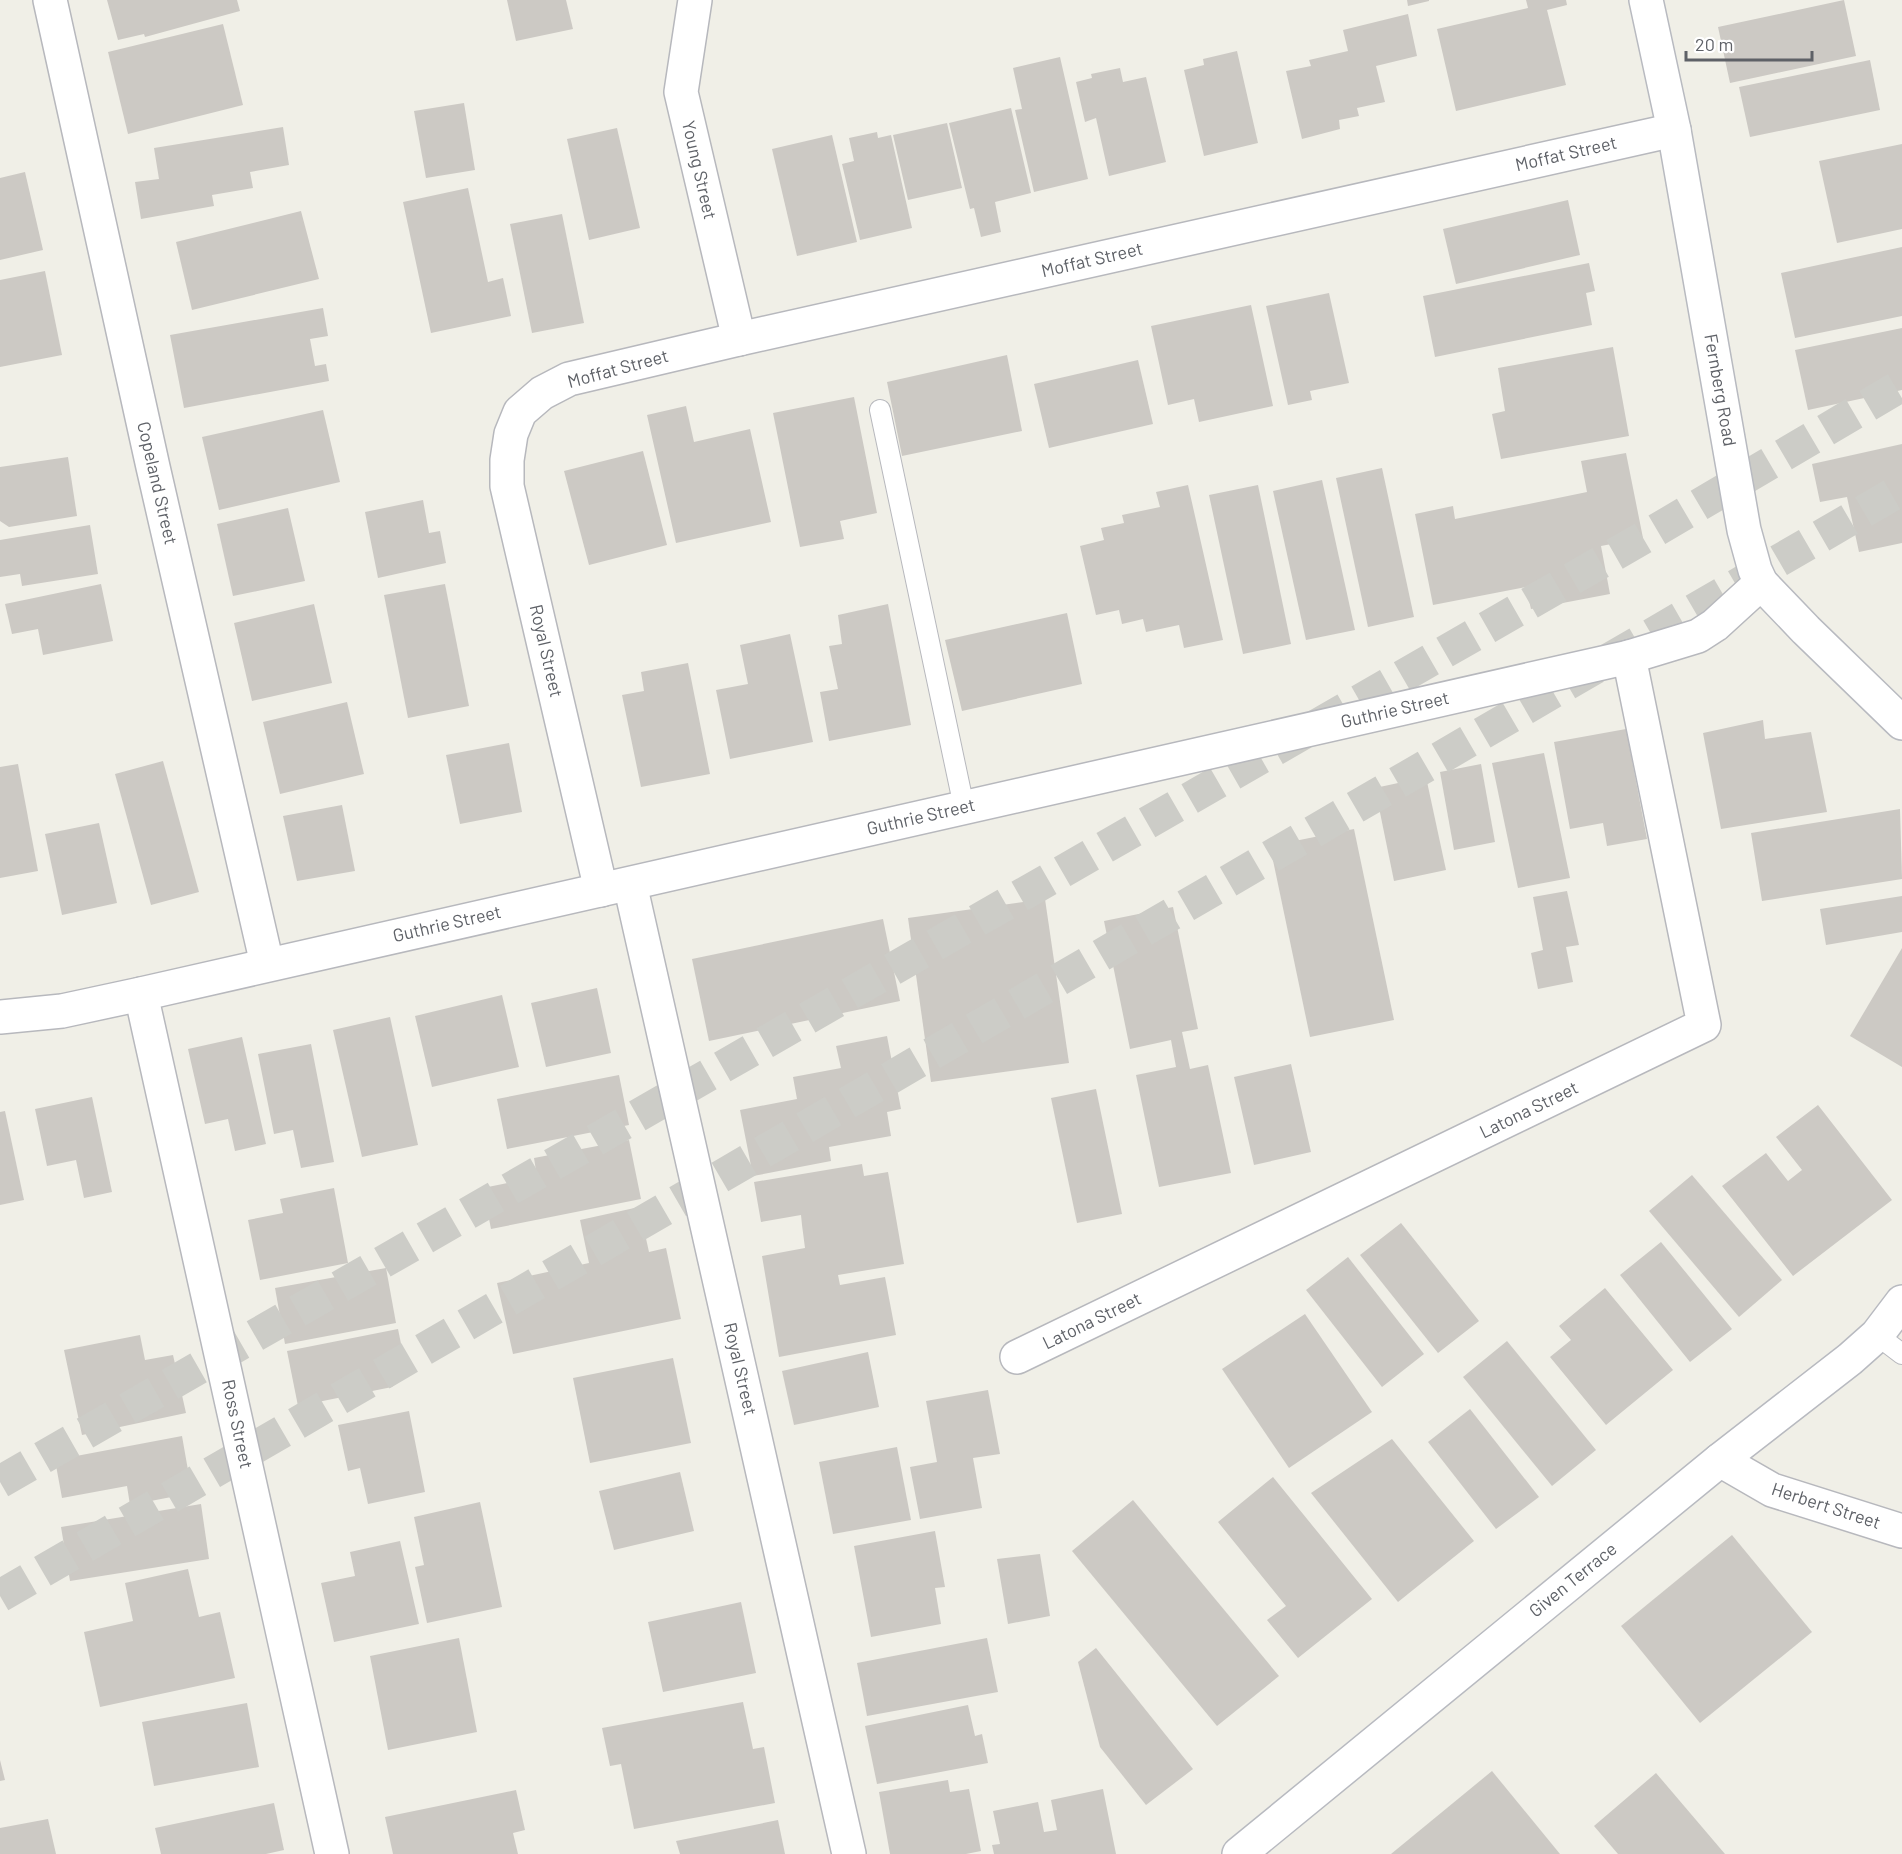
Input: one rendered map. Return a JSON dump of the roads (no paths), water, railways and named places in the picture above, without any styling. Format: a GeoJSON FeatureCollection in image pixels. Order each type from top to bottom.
{"type":"FeatureCollection","features":[{"type":"Feature","properties":{"kind":"street","name":"Copeland Street"},"geometry":{"type":"LineString","coordinates":[[50,0],[153,467],[267,964]]}},
{"type":"Feature","properties":{"kind":"street","name":"Young Street"},"geometry":{"type":"LineString","coordinates":[[695,0],[681,92],[739,339]]}},
{"type":"Feature","properties":{"kind":"street","name":"Fernberg Road"},"geometry":{"type":"LineString","coordinates":[[1646,0],[1674,130],[1744,531],[1755,570],[1761,583],[1806,630],[1902,723]]}},
{"type":"Feature","properties":{"kind":"street","name":"Moffat Street"},"geometry":{"type":"LineString","coordinates":[[519,412],[542,393],[568,379],[1674,130]]}},
{"type":"Feature","properties":{"kind":"street","name":"Royal Street"},"geometry":{"type":"LineString","coordinates":[[519,412],[511,434],[507,460],[507,486],[615,887],[849,1854]]}},
{"type":"Feature","properties":{"kind":"street","name":"Guthrie Street"},"geometry":{"type":"LineString","coordinates":[[0,1017],[62,1011],[141,994],[1629,657],[1698,636],[1761,583]]}},
{"type":"Feature","properties":{"kind":"street","name":"Latona Street"},"geometry":{"type":"LineString","coordinates":[[1017,1357],[1704,1025],[1629,657]]}},
{"type":"Feature","properties":{"kind":"street","name":"Ross Street"},"geometry":{"type":"LineString","coordinates":[[141,994],[332,1854]]}},
{"type":"Feature","properties":{"kind":"street","name":"Guthrie Street"},"geometry":{"type":"LineString","coordinates":[[0,1038],[62,1011]]}},
{"type":"Feature","properties":{"kind":"street","name":"Given Terrace"},"geometry":{"type":"LineString","coordinates":[[1239,1854],[1720,1460],[1850,1359],[1890,1345],[1902,1302]]}},
{"type":"Feature","properties":{"kind":"street","name":"Herbert Street"},"geometry":{"type":"LineString","coordinates":[[1720,1460],[1772,1490],[1902,1531]]}},
{"type":"Feature","properties":{"kind":"lane"},"geometry":{"type":"LineString","coordinates":[[879,410],[964,807]]}},
{"type":"Feature","properties":{"kind":"tunnel"},"geometry":{"type":"LineString","coordinates":[[0,1482],[1643,538],[1902,385]]}},
{"type":"Feature","properties":{"kind":"tunnel"},"geometry":{"type":"LineString","coordinates":[[0,1596],[1902,489]]}}]}
